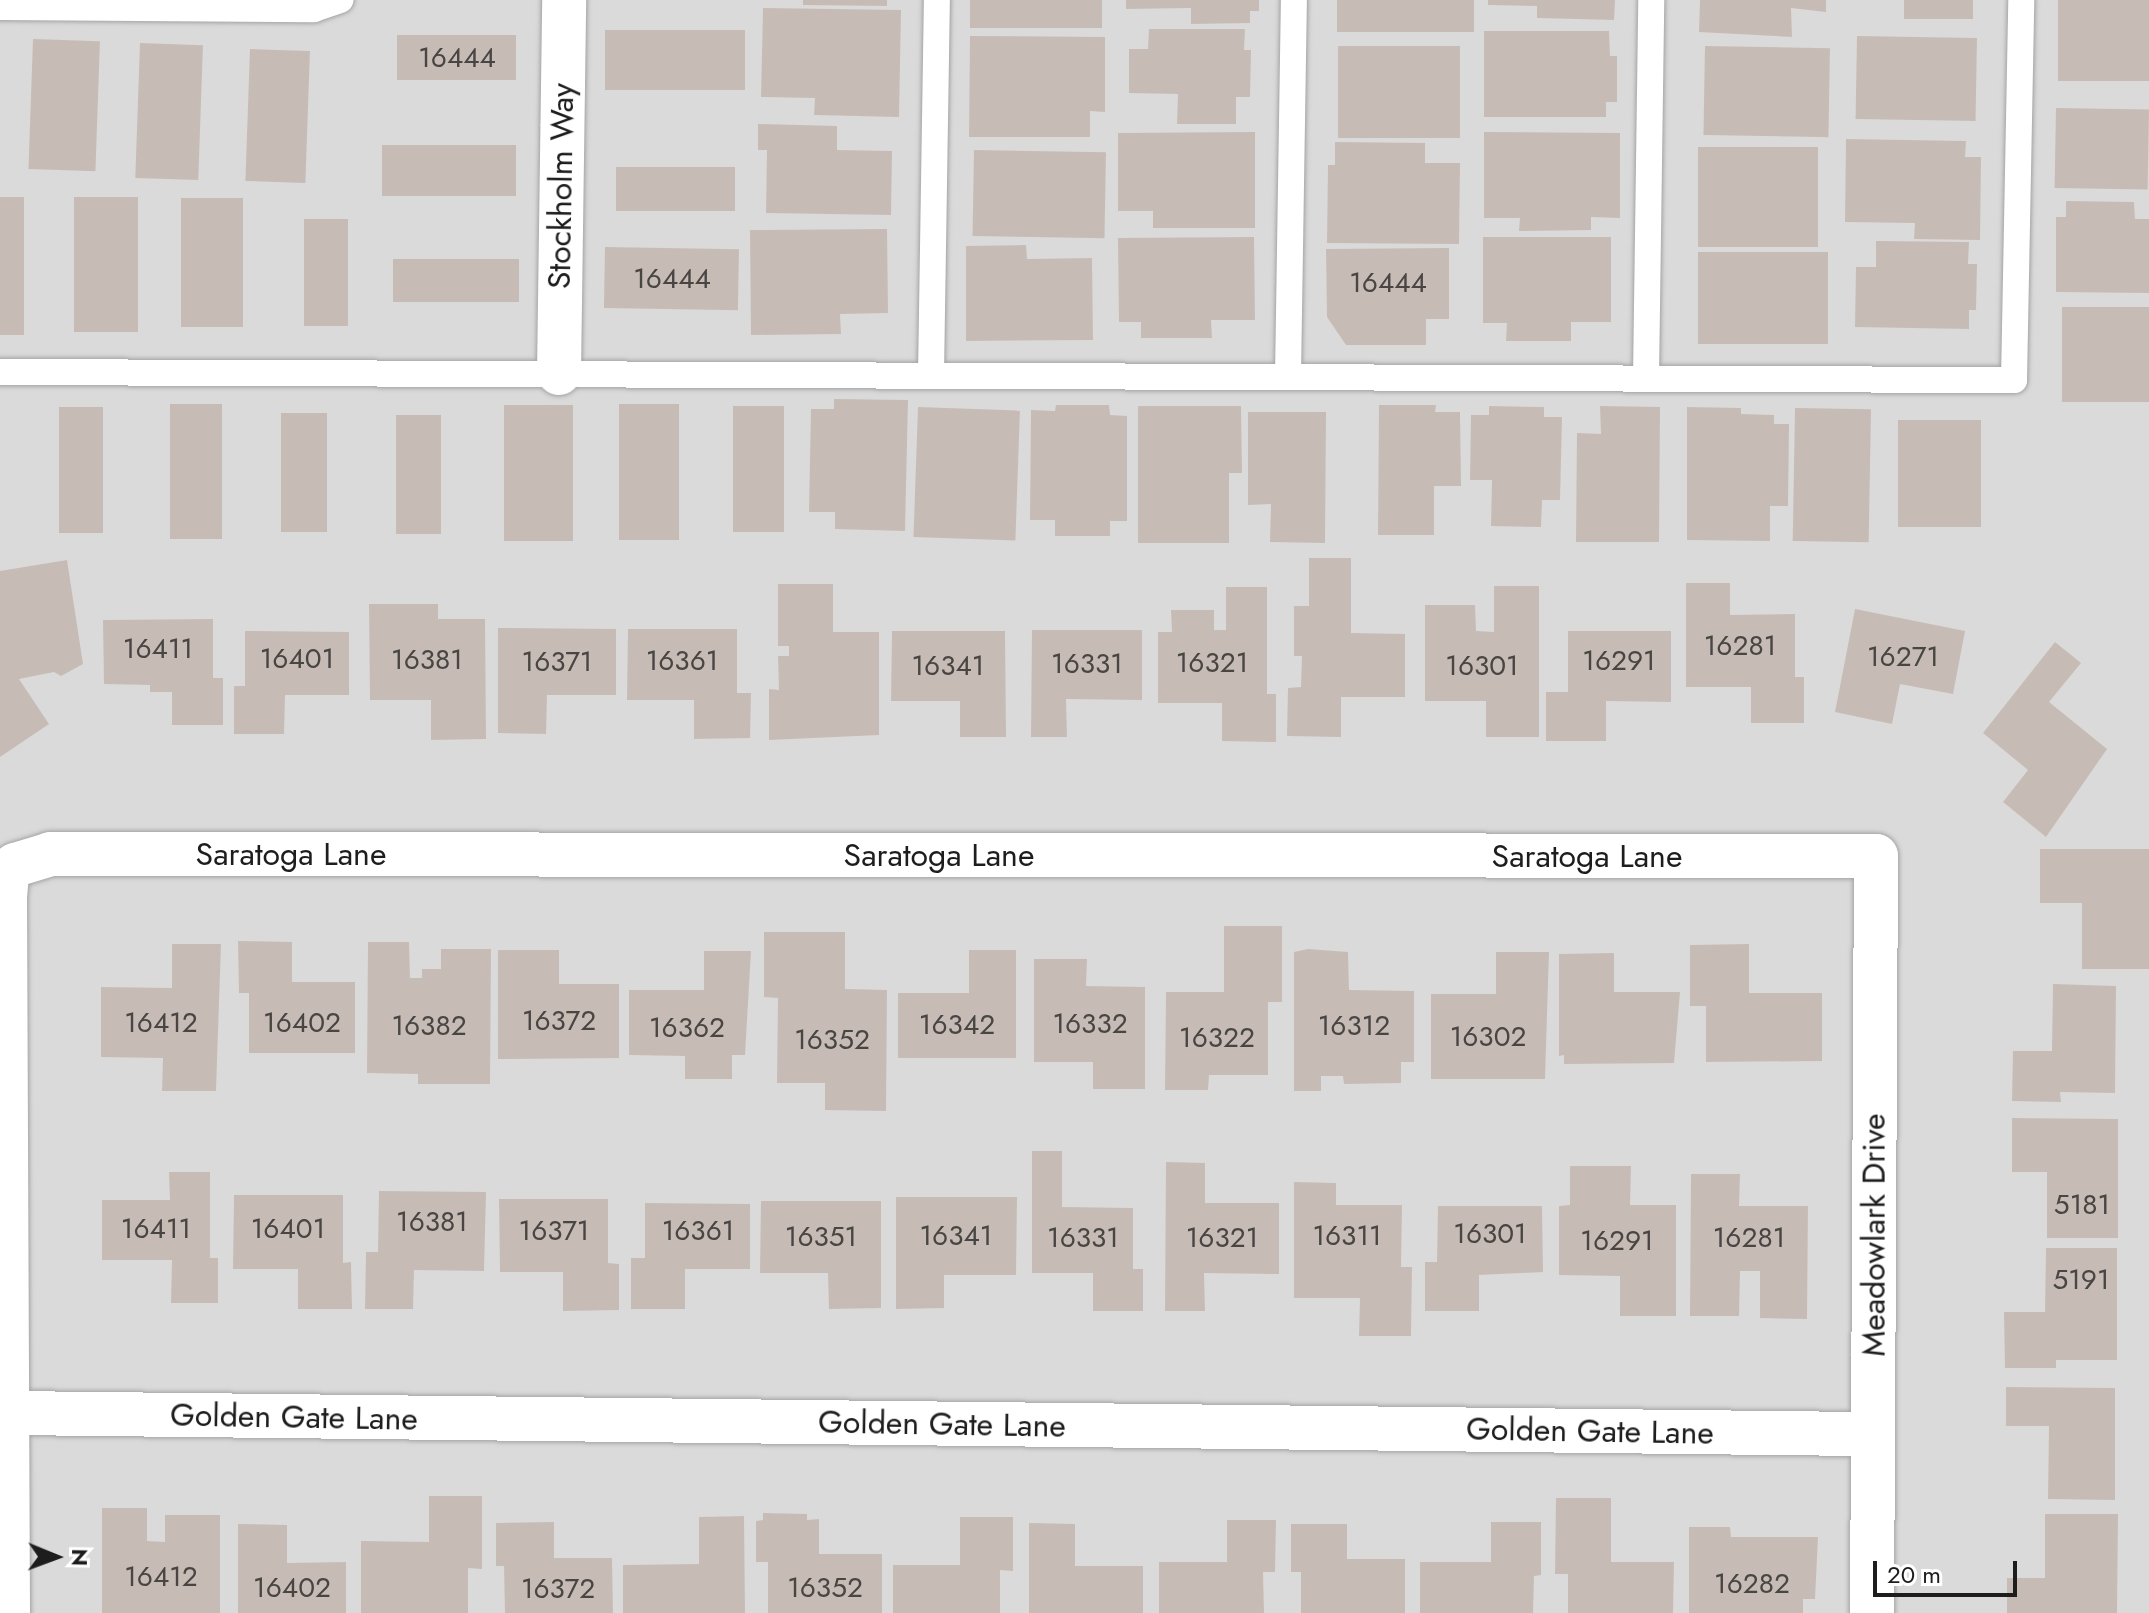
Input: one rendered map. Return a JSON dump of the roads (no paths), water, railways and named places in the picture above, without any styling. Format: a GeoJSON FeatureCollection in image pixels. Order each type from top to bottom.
{"type":"FeatureCollection","features":[{"type":"Feature","properties":{"kind":"street","name":"Stockholm Way"},"geometry":{"type":"LineString","coordinates":[[559,373],[564,0]]}},
{"type":"Feature","properties":{"kind":"street","name":"Saratoga Lane"},"geometry":{"type":"LineString","coordinates":[[11,1413],[7,872],[22,861],[50,854],[1876,856]]}},
{"type":"Feature","properties":{"kind":"street","name":"Meadowlark Drive"},"geometry":{"type":"LineString","coordinates":[[1872,1613],[1876,856]]}},
{"type":"Feature","properties":{"kind":"street","name":"Golden Gate Lane"},"geometry":{"type":"LineString","coordinates":[[11,1413],[1873,1434]]}},
{"type":"Feature","properties":{"kind":"street"},"geometry":{"type":"LineString","coordinates":[[8,1613],[11,1413]]}},
{"type":"Feature","properties":{"kind":"lane"},"geometry":{"type":"LineString","coordinates":[[0,7],[314,9],[340,0]]}},
{"type":"Feature","properties":{"kind":"lane"},"geometry":{"type":"LineString","coordinates":[[931,375],[937,0]]}},
{"type":"Feature","properties":{"kind":"lane"},"geometry":{"type":"LineString","coordinates":[[1288,376],[1294,0]]}},
{"type":"Feature","properties":{"kind":"lane"},"geometry":{"type":"LineString","coordinates":[[1646,378],[1651,0]]}},
{"type":"Feature","properties":{"kind":"lane"},"geometry":{"type":"LineString","coordinates":[[0,372],[2014,380],[2021,0]]}}]}
